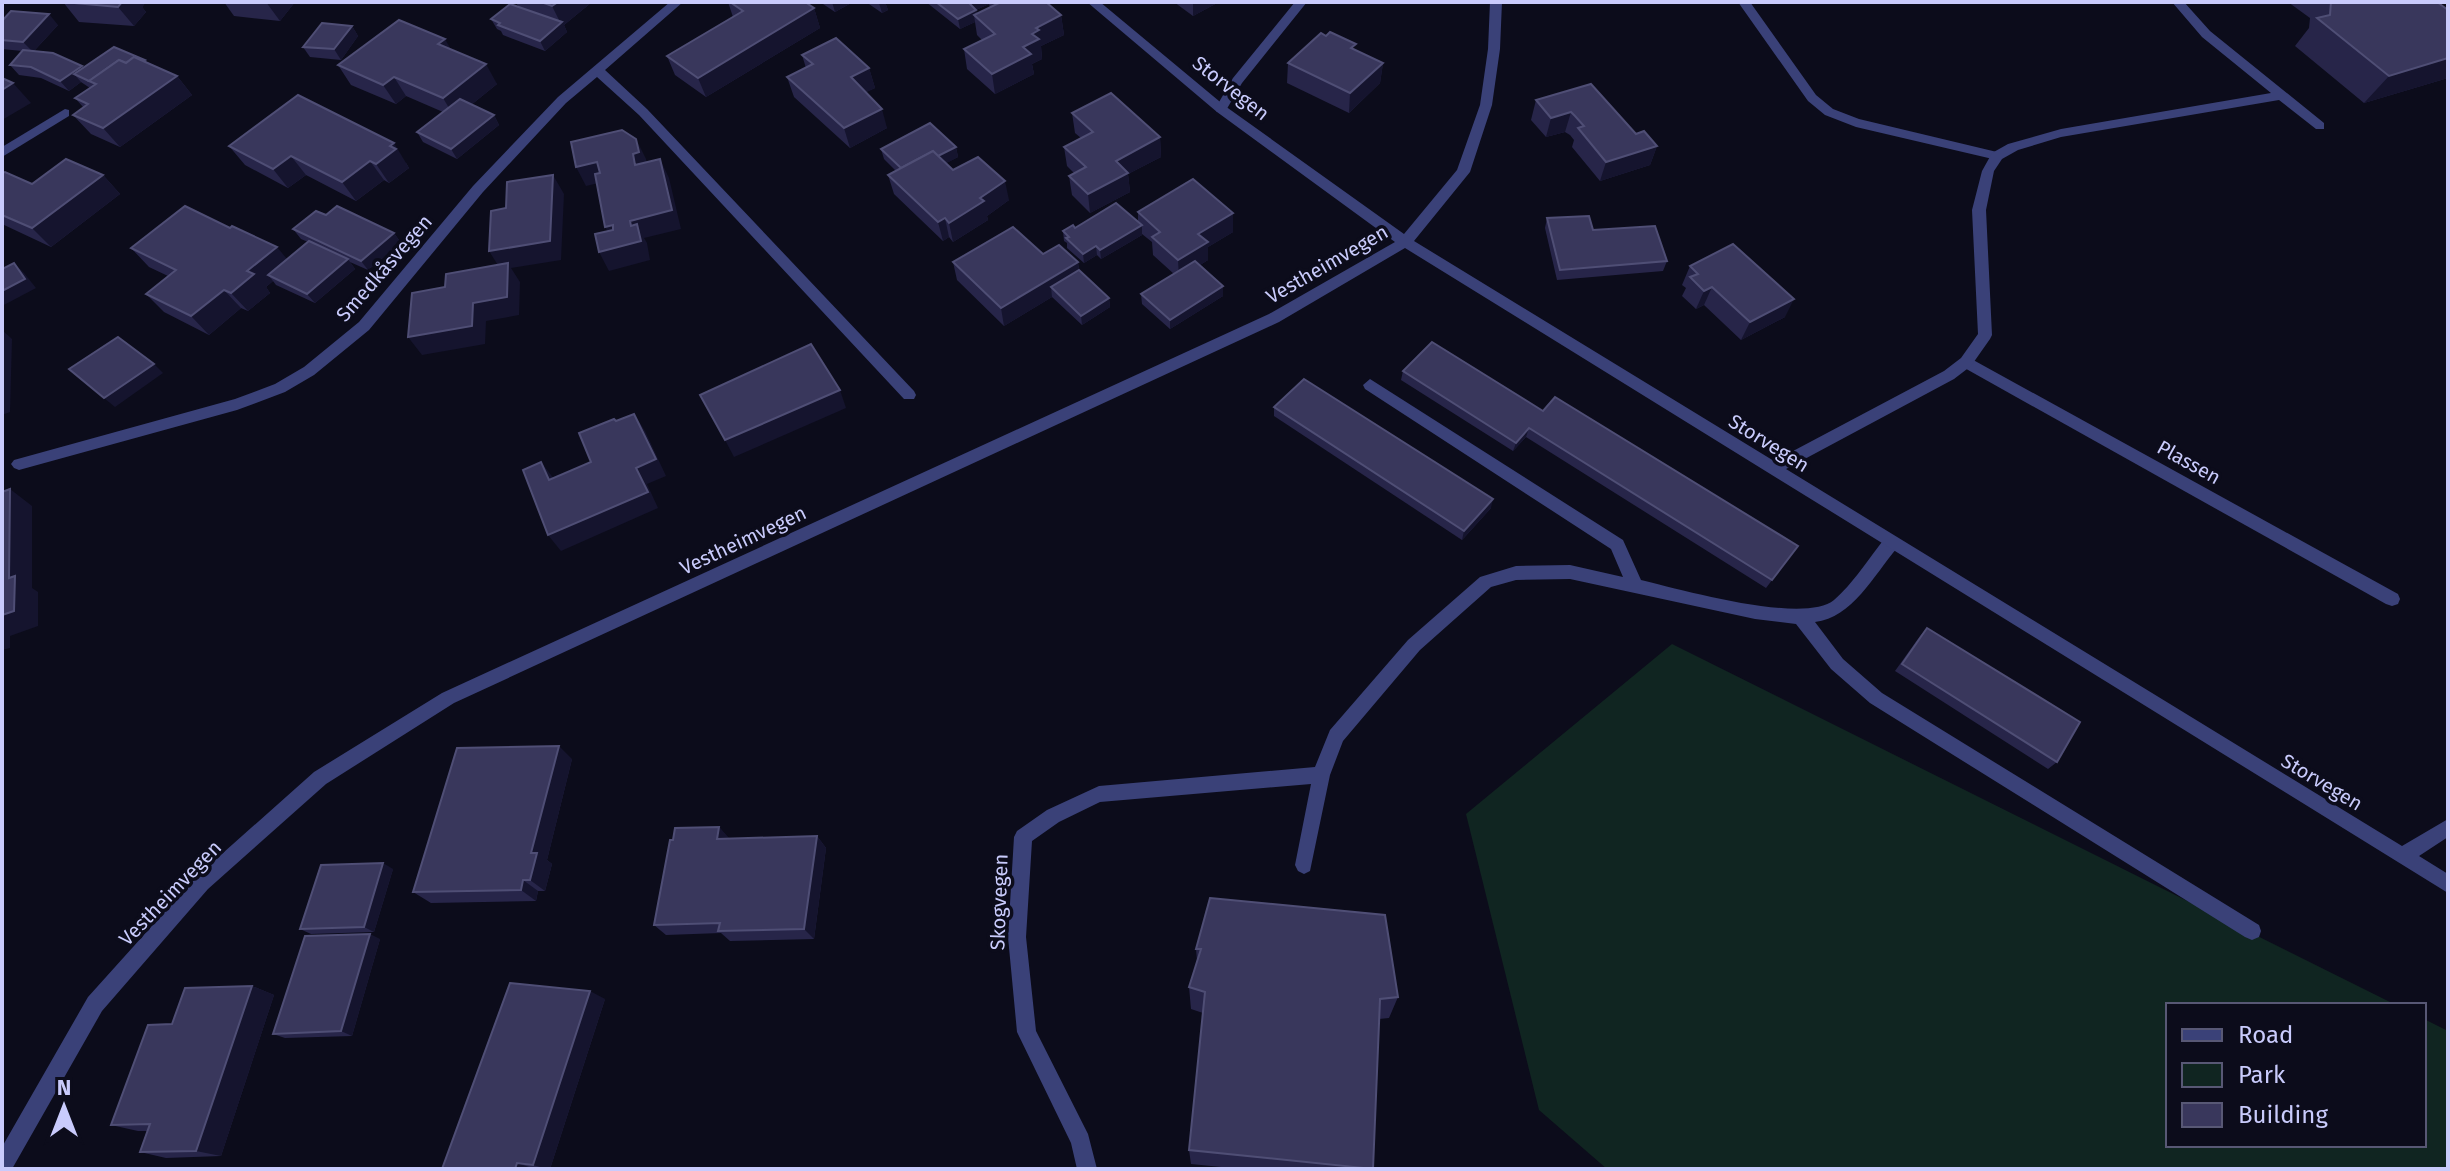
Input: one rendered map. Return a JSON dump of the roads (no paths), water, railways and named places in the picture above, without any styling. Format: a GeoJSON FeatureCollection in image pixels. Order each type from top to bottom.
{"type":"FeatureCollection","features":[{"type":"Feature","properties":{"kind":"street","name":"Smedkåsvegen"},"geometry":{"type":"LineString","coordinates":[[19,464],[237,404],[280,388],[309,371],[364,326],[478,189],[562,100],[677,2]]}},
{"type":"Feature","properties":{"kind":"street","name":"Storvegen"},"geometry":{"type":"LineString","coordinates":[[1093,2],[1221,109],[1405,242],[2448,884]]}},
{"type":"Feature","properties":{"kind":"street"},"geometry":{"type":"LineString","coordinates":[[1221,109],[1237,81],[1301,2]]}},
{"type":"Feature","properties":{"kind":"street","name":"Vestheimvegen"},"geometry":{"type":"LineString","coordinates":[[2,1167],[95,1004],[202,883],[320,778],[448,698],[1274,318],[1405,242],[1463,172],[1486,105],[1494,49],[1496,2]]}},
{"type":"Feature","properties":{"kind":"street"},"geometry":{"type":"LineString","coordinates":[[1744,2],[1812,98],[1829,112],[1856,123],[1997,156],[2048,135],[2282,95]]}},
{"type":"Feature","properties":{"kind":"street"},"geometry":{"type":"LineString","coordinates":[[2178,2],[2206,34],[2320,126]]}},
{"type":"Feature","properties":{"kind":"street"},"geometry":{"type":"LineString","coordinates":[[597,70],[643,112],[909,395]]}},
{"type":"Feature","properties":{"kind":"street"},"geometry":{"type":"LineString","coordinates":[[2,153],[65,113]]}},
{"type":"Feature","properties":{"kind":"street"},"geometry":{"type":"LineString","coordinates":[[1773,469],[1949,375],[1966,362],[1985,335],[1979,210],[1985,179],[1997,156]]}},
{"type":"Feature","properties":{"kind":"street","name":"Plassen"},"geometry":{"type":"LineString","coordinates":[[1966,362],[2392,599]]}},
{"type":"Feature","properties":{"kind":"street"},"geometry":{"type":"LineString","coordinates":[[1370,385],[1617,545],[1635,586]]}},
{"type":"Feature","properties":{"kind":"street"},"geometry":{"type":"LineString","coordinates":[[1304,865],[1321,775],[1336,736],[1414,645],[1486,582],[1516,573],[1570,572],[1755,612],[1801,617],[1825,614],[1850,596],[1891,543]]}},
{"type":"Feature","properties":{"kind":"street"},"geometry":{"type":"LineString","coordinates":[[1801,617],[1837,664],[1876,698],[2252,931]]}},
{"type":"Feature","properties":{"kind":"street","name":"Skogvegen"},"geometry":{"type":"LineString","coordinates":[[1087,1169],[1081,1141],[1027,1032],[1017,937],[1023,837],[1053,816],[1099,794],[1321,775]]}},
{"type":"Feature","properties":{"kind":"street"},"geometry":{"type":"LineString","coordinates":[[2404,855],[2448,827]]}}]}
